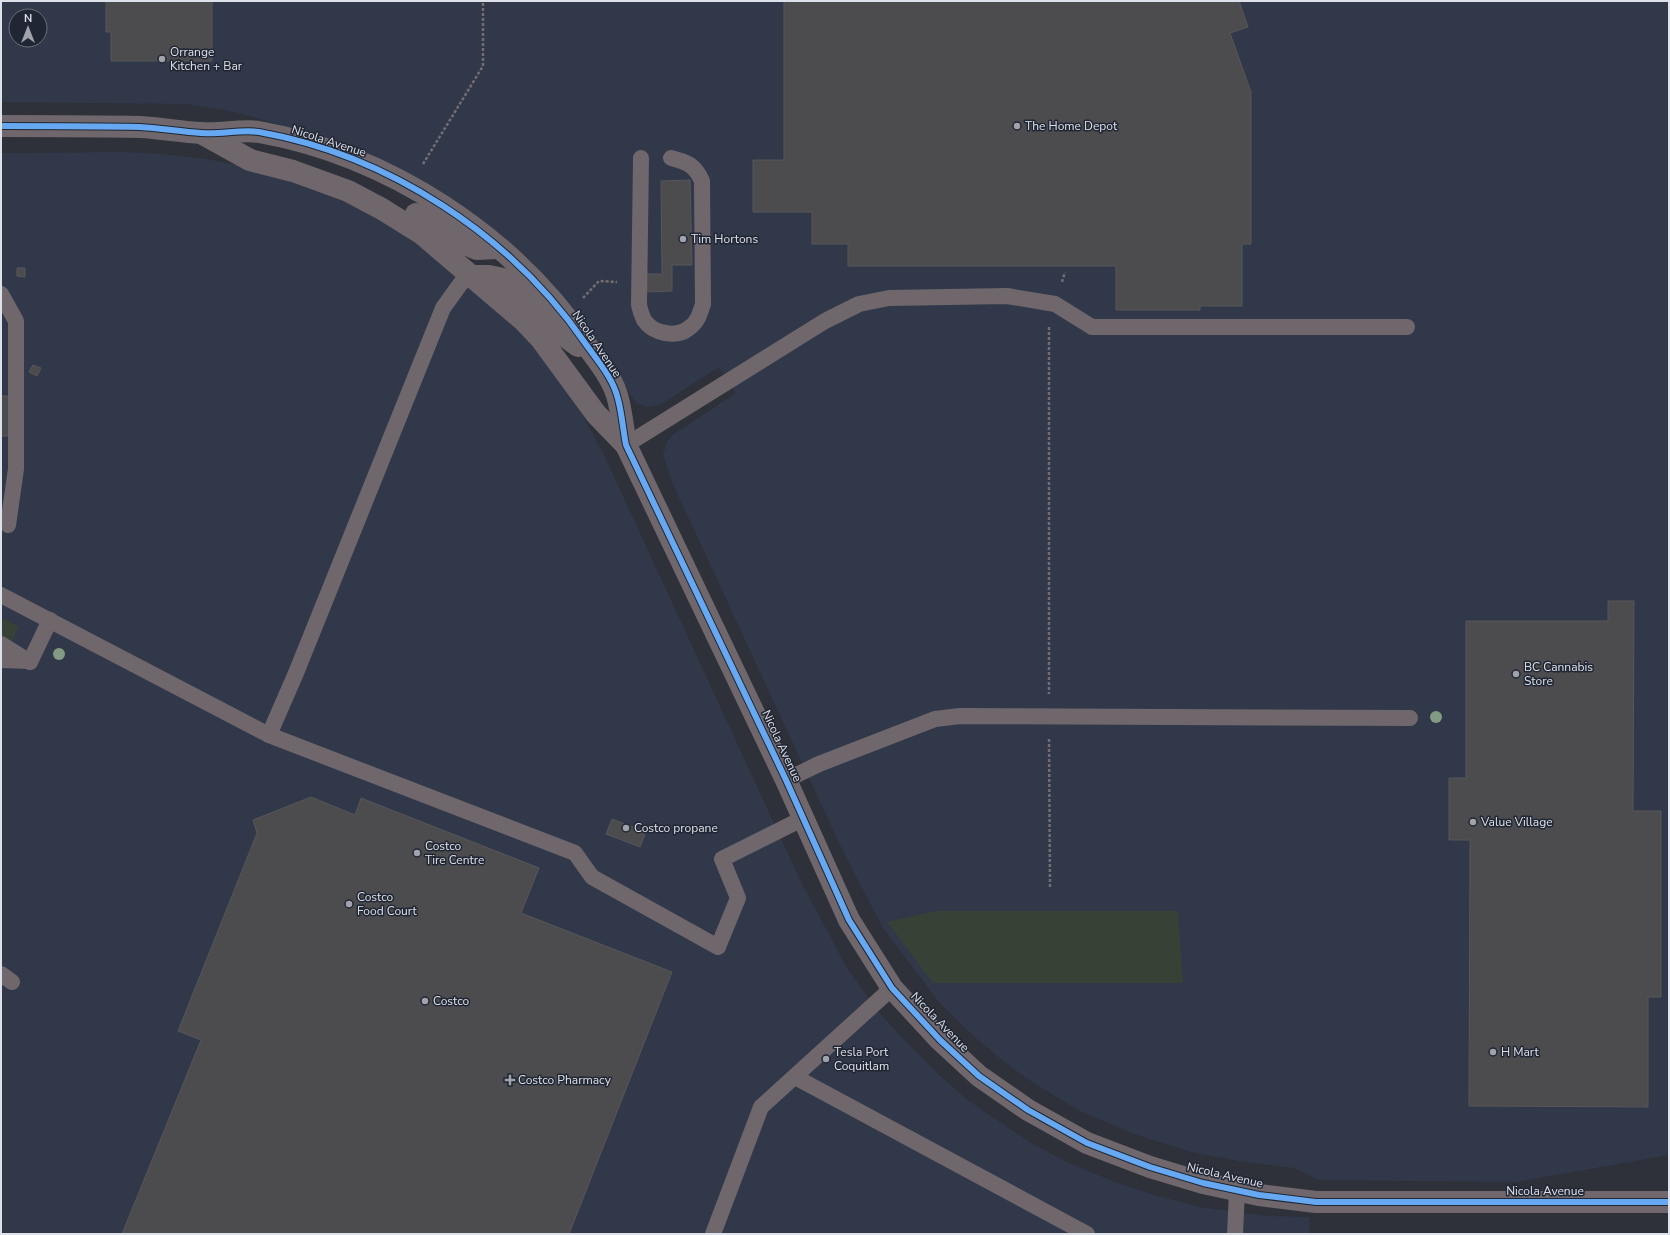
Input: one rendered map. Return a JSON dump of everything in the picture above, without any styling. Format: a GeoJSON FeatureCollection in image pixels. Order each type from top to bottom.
{"type":"FeatureCollection","features":[{"type":"Feature","properties":{"kind":"street","name":"Nicola Avenue"},"geometry":{"type":"LineString","coordinates":[[1,126],[141,128],[203,134],[257,132],[300,141],[358,161],[411,186],[475,228],[534,280],[567,316],[607,375],[618,398],[626,445],[804,818],[849,920],[892,988],[940,1040],[979,1076],[1028,1110],[1087,1143],[1157,1169],[1203,1183],[1259,1195],[1316,1202],[1669,1202]]}},
{"type":"Feature","properties":{"kind":"street","name":"Nicola Avenue"},"geometry":{"type":"LineString","coordinates":[[203,134],[250,160],[293,171],[348,191],[382,208],[422,234],[524,321],[541,339],[596,414],[626,445]]}},
{"type":"Feature","properties":{"kind":"street"},"geometry":{"type":"LineString","coordinates":[[348,191],[387,196],[460,242],[478,249],[497,248]]}},
{"type":"Feature","properties":{"kind":"street"},"geometry":{"type":"LineString","coordinates":[[472,276],[489,276],[508,280],[531,299],[559,332],[596,359]]}},
{"type":"Feature","properties":{"kind":"lane"},"geometry":{"type":"LineString","coordinates":[[641,158],[639,305],[644,321],[656,331],[672,334],[689,329],[699,318],[703,304],[702,181],[697,169],[684,161],[671,158]]}},
{"type":"Feature","properties":{"kind":"lane"},"geometry":{"type":"LineString","coordinates":[[269,735],[296,673],[443,308],[461,283],[472,276]]}},
{"type":"Feature","properties":{"kind":"lane"},"geometry":{"type":"LineString","coordinates":[[1,294],[16,321],[16,469],[3,521]]}},
{"type":"Feature","properties":{"kind":"lane"},"geometry":{"type":"LineString","coordinates":[[626,445],[825,321],[859,304],[889,298],[1007,296],[1055,304],[1092,327],[1408,327]]}},
{"type":"Feature","properties":{"kind":"lane"},"geometry":{"type":"LineString","coordinates":[[1,492],[3,521]]}},
{"type":"Feature","properties":{"kind":"lane"},"geometry":{"type":"LineString","coordinates":[[1,595],[269,735],[575,853],[592,877],[718,947],[738,898],[722,859],[804,818]]}},
{"type":"Feature","properties":{"kind":"lane"},"geometry":{"type":"LineString","coordinates":[[30,662],[50,620]]}},
{"type":"Feature","properties":{"kind":"lane"},"geometry":{"type":"LineString","coordinates":[[1,644],[30,662]]}},
{"type":"Feature","properties":{"kind":"lane"},"geometry":{"type":"LineString","coordinates":[[1,660],[30,662]]}},
{"type":"Feature","properties":{"kind":"lane"},"geometry":{"type":"LineString","coordinates":[[786,780],[819,764],[935,719],[960,716],[1410,718]]}},
{"type":"Feature","properties":{"kind":"lane"},"geometry":{"type":"LineString","coordinates":[[713,1234],[761,1107],[892,988]]}},
{"type":"Feature","properties":{"kind":"lane"},"geometry":{"type":"LineString","coordinates":[[795,1077],[1087,1234]]}},
{"type":"Feature","properties":{"kind":"lane"},"geometry":{"type":"LineString","coordinates":[[1235,1234],[1238,1190]]}},
{"type":"Feature","properties":{"kind":"path"},"geometry":{"type":"LineString","coordinates":[[420,168],[483,66],[483,1]]}},
{"type":"Feature","properties":{"kind":"path"},"geometry":{"type":"LineString","coordinates":[[1050,888],[1049,327],[1065,272]]}},
{"type":"Feature","properties":{"kind":"path"},"geometry":{"type":"LineString","coordinates":[[579,302],[599,281],[639,282]]}},
{"type":"Feature","properties":{"kind":"shaded area"},"geometry":{"type":"Polygon","coordinates":[[[1,1],[1669,1],[1669,1155],[1516,1182],[1319,1180],[1294,1168],[1238,1161],[1191,1152],[1134,1134],[1078,1110],[1032,1082],[1002,1060],[969,1032],[939,1002],[883,928],[842,849],[671,480],[663,454],[668,440],[674,434],[736,393],[719,367],[660,405],[646,407],[636,403],[609,361],[567,305],[369,156],[331,140],[250,116],[225,110],[185,104],[1,102],[1,1]]]}},
{"type":"Feature","properties":{"kind":"shaded area"},"geometry":{"type":"Polygon","coordinates":[[[124,152],[206,159],[248,167],[324,191],[406,233],[518,325],[580,410],[603,453],[802,884],[847,968],[876,1009],[939,1075],[969,1101],[1031,1143],[1071,1164],[1120,1184],[1200,1207],[1266,1216],[1309,1217],[1310,1234],[1,1234],[1,153],[124,152]]]}},
{"type":"Feature","properties":{"kind":"green space"},"geometry":{"type":"Polygon","coordinates":[[[1,617],[19,627],[12,641],[1,635],[1,617]]]}},
{"type":"Feature","properties":{"kind":"green space"},"geometry":{"type":"Polygon","coordinates":[[[935,911],[1178,911],[1183,983],[933,983],[887,922],[935,911]]]}},
{"type":"Feature","properties":{"kind":"building"},"geometry":{"type":"Polygon","coordinates":[[[106,1],[212,1],[212,61],[111,61],[111,32],[106,32],[106,1]]]}},
{"type":"Feature","properties":{"kind":"building","name":"The Home Depot"},"geometry":{"type":"Polygon","coordinates":[[[784,1],[1239,1],[1248,27],[1230,33],[1251,92],[1251,244],[1242,244],[1242,306],[1200,306],[1200,310],[1116,310],[1116,266],[848,266],[848,244],[812,244],[812,212],[753,212],[753,160],[784,160],[784,1]]]}},
{"type":"Feature","properties":{"kind":"building"},"geometry":{"type":"Polygon","coordinates":[[[690,180],[692,265],[672,265],[672,291],[645,292],[645,274],[662,274],[661,181],[690,180]]]}},
{"type":"Feature","properties":{"kind":"building"},"geometry":{"type":"Polygon","coordinates":[[[17,268],[25,268],[25,277],[17,276],[17,268]]]}},
{"type":"Feature","properties":{"kind":"building"},"geometry":{"type":"Polygon","coordinates":[[[33,365],[41,368],[37,376],[29,372],[33,365]]]}},
{"type":"Feature","properties":{"kind":"building"},"geometry":{"type":"Polygon","coordinates":[[[1,396],[9,396],[9,436],[1,436],[1,396]]]}},
{"type":"Feature","properties":{"kind":"building"},"geometry":{"type":"Polygon","coordinates":[[[1608,601],[1634,601],[1633,811],[1661,811],[1661,997],[1648,997],[1648,1107],[1469,1106],[1470,840],[1449,840],[1449,778],[1466,778],[1466,621],[1608,621],[1608,601]]]}},
{"type":"Feature","properties":{"kind":"building","name":"Costco"},"geometry":{"type":"Polygon","coordinates":[[[311,797],[355,815],[361,798],[539,868],[521,913],[672,972],[569,1234],[122,1234],[201,1040],[178,1031],[257,833],[253,820],[311,797]]]}},
{"type":"Feature","properties":{"kind":"building"},"geometry":{"type":"Polygon","coordinates":[[[612,819],[646,832],[640,847],[606,834],[612,819]]]}},
{"type":"Feature","properties":{"kind":"cycle path"},"geometry":{"type":"LineString","coordinates":[[1,126],[140,127],[208,133],[252,131],[307,143],[354,159],[399,180],[443,206],[483,235],[521,268],[555,304],[609,377],[616,391],[626,445],[786,780],[849,920],[892,988],[940,1040],[979,1076],[1028,1110],[1087,1143],[1150,1167],[1203,1183],[1259,1195],[1316,1202],[1669,1202]]}},
{"type":"Feature","properties":{"kind":"place","name":"Orrange Kitchen + Bar"},"geometry":{"type":"Point","coordinates":[162,59]}},
{"type":"Feature","properties":{"kind":"place","name":"The Home Depot"},"geometry":{"type":"Point","coordinates":[1017,126]}},
{"type":"Feature","properties":{"kind":"place","name":"Tim Hortons"},"geometry":{"type":"Point","coordinates":[683,239]}},
{"type":"Feature","properties":{"kind":"place","name":"BC Cannabis Store"},"geometry":{"type":"Point","coordinates":[1516,674]}},
{"type":"Feature","properties":{"kind":"place","name":"Value Village"},"geometry":{"type":"Point","coordinates":[1473,822]}},
{"type":"Feature","properties":{"kind":"place","name":"Costco propane"},"geometry":{"type":"Point","coordinates":[626,828]}},
{"type":"Feature","properties":{"kind":"place","name":"Costco Tire Centre"},"geometry":{"type":"Point","coordinates":[417,853]}},
{"type":"Feature","properties":{"kind":"place","name":"Costco Food Court"},"geometry":{"type":"Point","coordinates":[349,904]}},
{"type":"Feature","properties":{"kind":"place","name":"Costco"},"geometry":{"type":"Point","coordinates":[425,1001]}},
{"type":"Feature","properties":{"kind":"place","name":"H Mart"},"geometry":{"type":"Point","coordinates":[1493,1052]}},
{"type":"Feature","properties":{"kind":"place","name":"Tesla Port Coquitlam"},"geometry":{"type":"Point","coordinates":[826,1059]}},
{"type":"Feature","properties":{"kind":"place","name":"Costco Pharmacy"},"geometry":{"type":"Point","coordinates":[510,1080]}}]}
